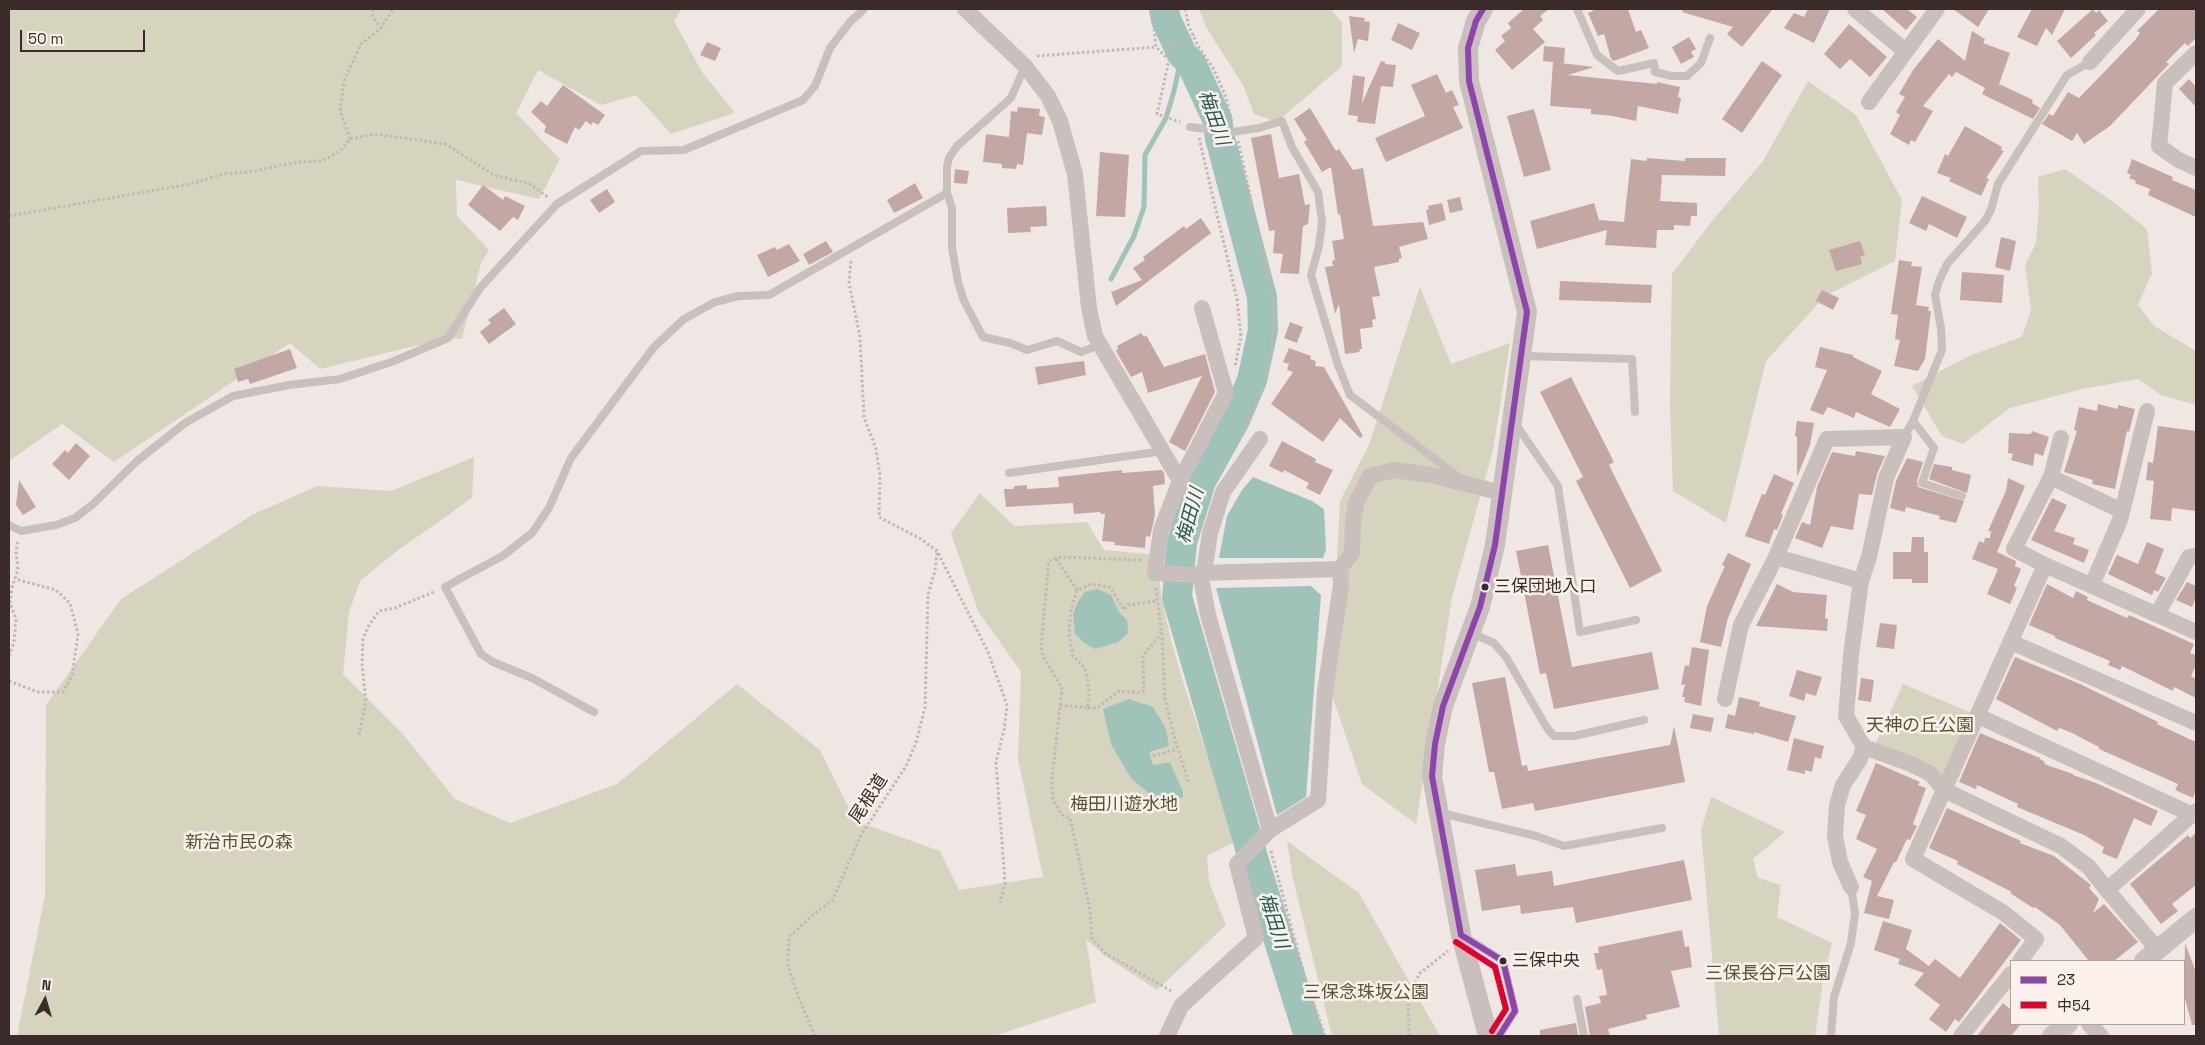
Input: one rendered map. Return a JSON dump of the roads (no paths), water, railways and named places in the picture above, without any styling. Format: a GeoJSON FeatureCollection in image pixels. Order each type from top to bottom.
{"type":"FeatureCollection","features":[{"type":"Feature","properties":{"kind":"street"},"geometry":{"type":"LineString","coordinates":[[965,9],[1025,66],[1048,96],[1060,121],[1075,174],[1089,308],[1095,336],[1180,481]]}},
{"type":"Feature","properties":{"kind":"street"},"geometry":{"type":"LineString","coordinates":[[1483,9],[1476,21],[1468,48],[1469,80],[1526,312],[1495,545],[1480,607],[1443,706],[1435,744],[1432,776],[1461,935],[1488,1036]]}},
{"type":"Feature","properties":{"kind":"street"},"geometry":{"type":"LineString","coordinates":[[1855,9],[1905,51]]}},
{"type":"Feature","properties":{"kind":"street"},"geometry":{"type":"LineString","coordinates":[[1869,102],[1937,9]]}},
{"type":"Feature","properties":{"kind":"street"},"geometry":{"type":"LineString","coordinates":[[2090,62],[2138,9]]}},
{"type":"Feature","properties":{"kind":"street"},"geometry":{"type":"LineString","coordinates":[[2196,53],[2165,83],[2159,146],[2177,159],[2196,168]]}},
{"type":"Feature","properties":{"kind":"street"},"geometry":{"type":"LineString","coordinates":[[1202,308],[1226,393],[1180,481],[1161,530],[1153,571],[1200,573],[1340,570]]}},
{"type":"Feature","properties":{"kind":"street"},"geometry":{"type":"LineString","coordinates":[[2092,585],[2120,520],[2148,411]]}},
{"type":"Feature","properties":{"kind":"street"},"geometry":{"type":"LineString","coordinates":[[1725,700],[1741,625],[1776,557],[1827,439],[1904,437],[1886,478],[1869,557],[1861,581],[1851,655],[1846,716],[1864,747],[1931,774],[1944,790],[2061,846],[2089,867],[2107,890],[2151,956],[2196,918]]}},
{"type":"Feature","properties":{"kind":"street"},"geometry":{"type":"LineString","coordinates":[[2061,438],[2051,477],[2014,550],[2196,632]]}},
{"type":"Feature","properties":{"kind":"street"},"geometry":{"type":"LineString","coordinates":[[1260,439],[1223,492],[1200,573],[1208,615],[1269,831]]}},
{"type":"Feature","properties":{"kind":"street"},"geometry":{"type":"LineString","coordinates":[[1167,1036],[1181,1006],[1256,938],[1237,864],[1269,831],[1318,800],[1325,691],[1341,585],[1340,570],[1352,553],[1356,503],[1370,476],[1394,470],[1431,475],[1502,494]]}},
{"type":"Feature","properties":{"kind":"street"},"geometry":{"type":"LineString","coordinates":[[2051,477],[2122,511]]}},
{"type":"Feature","properties":{"kind":"street"},"geometry":{"type":"LineString","coordinates":[[2158,614],[2189,557],[2196,556]]}},
{"type":"Feature","properties":{"kind":"street"},"geometry":{"type":"LineString","coordinates":[[1776,557],[1861,581]]}},
{"type":"Feature","properties":{"kind":"street"},"geometry":{"type":"LineString","coordinates":[[2021,960],[2036,939],[2004,913],[1913,859],[2045,565]]}},
{"type":"Feature","properties":{"kind":"street"},"geometry":{"type":"LineString","coordinates":[[2011,642],[2196,723]]}},
{"type":"Feature","properties":{"kind":"street"},"geometry":{"type":"LineString","coordinates":[[1978,716],[2195,813],[2107,890]]}},
{"type":"Feature","properties":{"kind":"street"},"geometry":{"type":"LineString","coordinates":[[1851,887],[1840,862],[1835,836],[1837,805],[1843,785],[1860,759],[1864,747]]}},
{"type":"Feature","properties":{"kind":"street"},"geometry":{"type":"LineString","coordinates":[[1961,1036],[2010,975]]}},
{"type":"Feature","properties":{"kind":"street"},"geometry":{"type":"LineString","coordinates":[[2052,1036],[2067,1025]]}},
{"type":"Feature","properties":{"kind":"street"},"geometry":{"type":"LineString","coordinates":[[2091,1025],[2101,1036]]}},
{"type":"Feature","properties":{"kind":"lane"},"geometry":{"type":"LineString","coordinates":[[9,526],[20,530],[56,525],[75,518],[92,505],[137,460],[178,428],[233,396],[289,385],[340,379],[394,361],[448,338],[480,288],[557,204],[641,151],[684,150],[804,100],[815,86],[830,48],[850,22],[864,9]]}},
{"type":"Feature","properties":{"kind":"lane"},"geometry":{"type":"LineString","coordinates":[[1577,9],[1597,55],[1618,71],[1654,62],[1655,72],[1671,76],[1687,76],[1702,63],[1710,38]]}},
{"type":"Feature","properties":{"kind":"lane"},"geometry":{"type":"LineString","coordinates":[[1904,437],[1913,421],[1942,350],[1941,328],[1935,295],[1943,272],[1947,264],[1985,221],[1991,210],[1998,184],[2067,75],[2090,62]]}},
{"type":"Feature","properties":{"kind":"lane"},"geometry":{"type":"LineString","coordinates":[[1025,66],[1010,98],[957,146],[947,167],[946,193],[952,208],[952,248],[958,282],[964,301],[983,337],[1010,343],[1027,350],[1057,341],[1081,352],[1100,345]]}},
{"type":"Feature","properties":{"kind":"lane"},"geometry":{"type":"LineString","coordinates":[[1194,127],[1234,132],[1259,128],[1282,121],[1292,147],[1318,192],[1322,222],[1319,246],[1311,274],[1338,365],[1350,395],[1469,485]]}},
{"type":"Feature","properties":{"kind":"lane"},"geometry":{"type":"LineString","coordinates":[[594,712],[532,678],[493,662],[481,654],[445,587],[504,555],[532,533],[549,508],[571,458],[654,347],[684,320],[716,302],[739,296],[769,295],[946,193]]}},
{"type":"Feature","properties":{"kind":"lane"},"geometry":{"type":"LineString","coordinates":[[1521,356],[1632,359],[1636,412]]}},
{"type":"Feature","properties":{"kind":"lane"},"geometry":{"type":"LineString","coordinates":[[1512,419],[1558,486],[1580,632],[1636,620]]}},
{"type":"Feature","properties":{"kind":"lane"},"geometry":{"type":"LineString","coordinates":[[1913,421],[1934,448],[1922,483],[1962,496]]}},
{"type":"Feature","properties":{"kind":"lane"},"geometry":{"type":"LineString","coordinates":[[1009,473],[1163,452]]}},
{"type":"Feature","properties":{"kind":"lane"},"geometry":{"type":"LineString","coordinates":[[1470,633],[1494,643],[1506,657],[1547,728],[1554,736],[1574,736],[1644,720]]}},
{"type":"Feature","properties":{"kind":"lane"},"geometry":{"type":"LineString","coordinates":[[1439,813],[1536,836],[1564,846],[1662,828]]}},
{"type":"Feature","properties":{"kind":"lane"},"geometry":{"type":"LineString","coordinates":[[1831,1036],[1830,1023],[1834,998],[1851,944],[1855,913],[1851,887]]}},
{"type":"Feature","properties":{"kind":"lane"},"geometry":{"type":"LineString","coordinates":[[1461,935],[1503,961],[1515,1011],[1499,1036]]}},
{"type":"Feature","properties":{"kind":"lane"},"geometry":{"type":"LineString","coordinates":[[1577,999],[1584,1036]]}},
{"type":"Feature","properties":{"kind":"water"},"geometry":{"type":"Polygon","coordinates":[[[1253,477],[1312,501],[1324,509],[1326,549],[1323,558],[1219,558],[1227,516],[1242,490],[1253,477]]]}},
{"type":"Feature","properties":{"kind":"water"},"geometry":{"type":"Polygon","coordinates":[[[1311,586],[1321,595],[1306,797],[1277,815],[1216,588],[1311,586]]]}},
{"type":"Feature","properties":{"kind":"water"},"geometry":{"type":"Polygon","coordinates":[[[1097,589],[1111,595],[1119,612],[1127,620],[1128,633],[1118,642],[1095,649],[1083,642],[1075,634],[1073,615],[1077,603],[1085,592],[1097,589]]]}},
{"type":"Feature","properties":{"kind":"water"},"geometry":{"type":"Polygon","coordinates":[[[1129,699],[1153,707],[1166,729],[1169,746],[1149,752],[1153,765],[1170,762],[1183,792],[1183,798],[1154,798],[1131,778],[1111,744],[1103,709],[1129,699]]]}},
{"type":"Feature","properties":{"kind":"waterway","name":"梅田川"},"geometry":{"type":"LineString","coordinates":[[1164,9],[1166,20],[1182,54],[1191,63],[1217,119],[1220,138],[1262,297],[1263,330],[1252,380],[1235,420],[1201,481],[1182,542],[1177,597],[1253,858],[1309,1036]]}},
{"type":"Feature","properties":{"kind":"waterway"},"geometry":{"type":"LineString","coordinates":[[1111,279],[1134,236],[1144,207],[1145,155],[1166,118],[1182,54]]}},
{"type":"Feature","properties":{"kind":"place","name":"三保団地入口"},"geometry":{"type":"Point","coordinates":[1485,587]}},
{"type":"Feature","properties":{"kind":"place","name":"三保中央"},"geometry":{"type":"Point","coordinates":[1503,961]}},
{"type":"Feature","properties":{"kind":"park label","name":"天神の丘公園"},"geometry":{"type":"Point","coordinates":[1920,726]}},
{"type":"Feature","properties":{"kind":"park label","name":"梅田川遊水地"},"geometry":{"type":"Point","coordinates":[1124,805]}},
{"type":"Feature","properties":{"kind":"park label","name":"新治市民の森"},"geometry":{"type":"Point","coordinates":[239,843]}},
{"type":"Feature","properties":{"kind":"park label","name":"三保長谷戸公園"},"geometry":{"type":"Point","coordinates":[1768,974]}},
{"type":"Feature","properties":{"kind":"park label","name":"三保念珠坂公園"},"geometry":{"type":"Point","coordinates":[1366,993]}}]}
